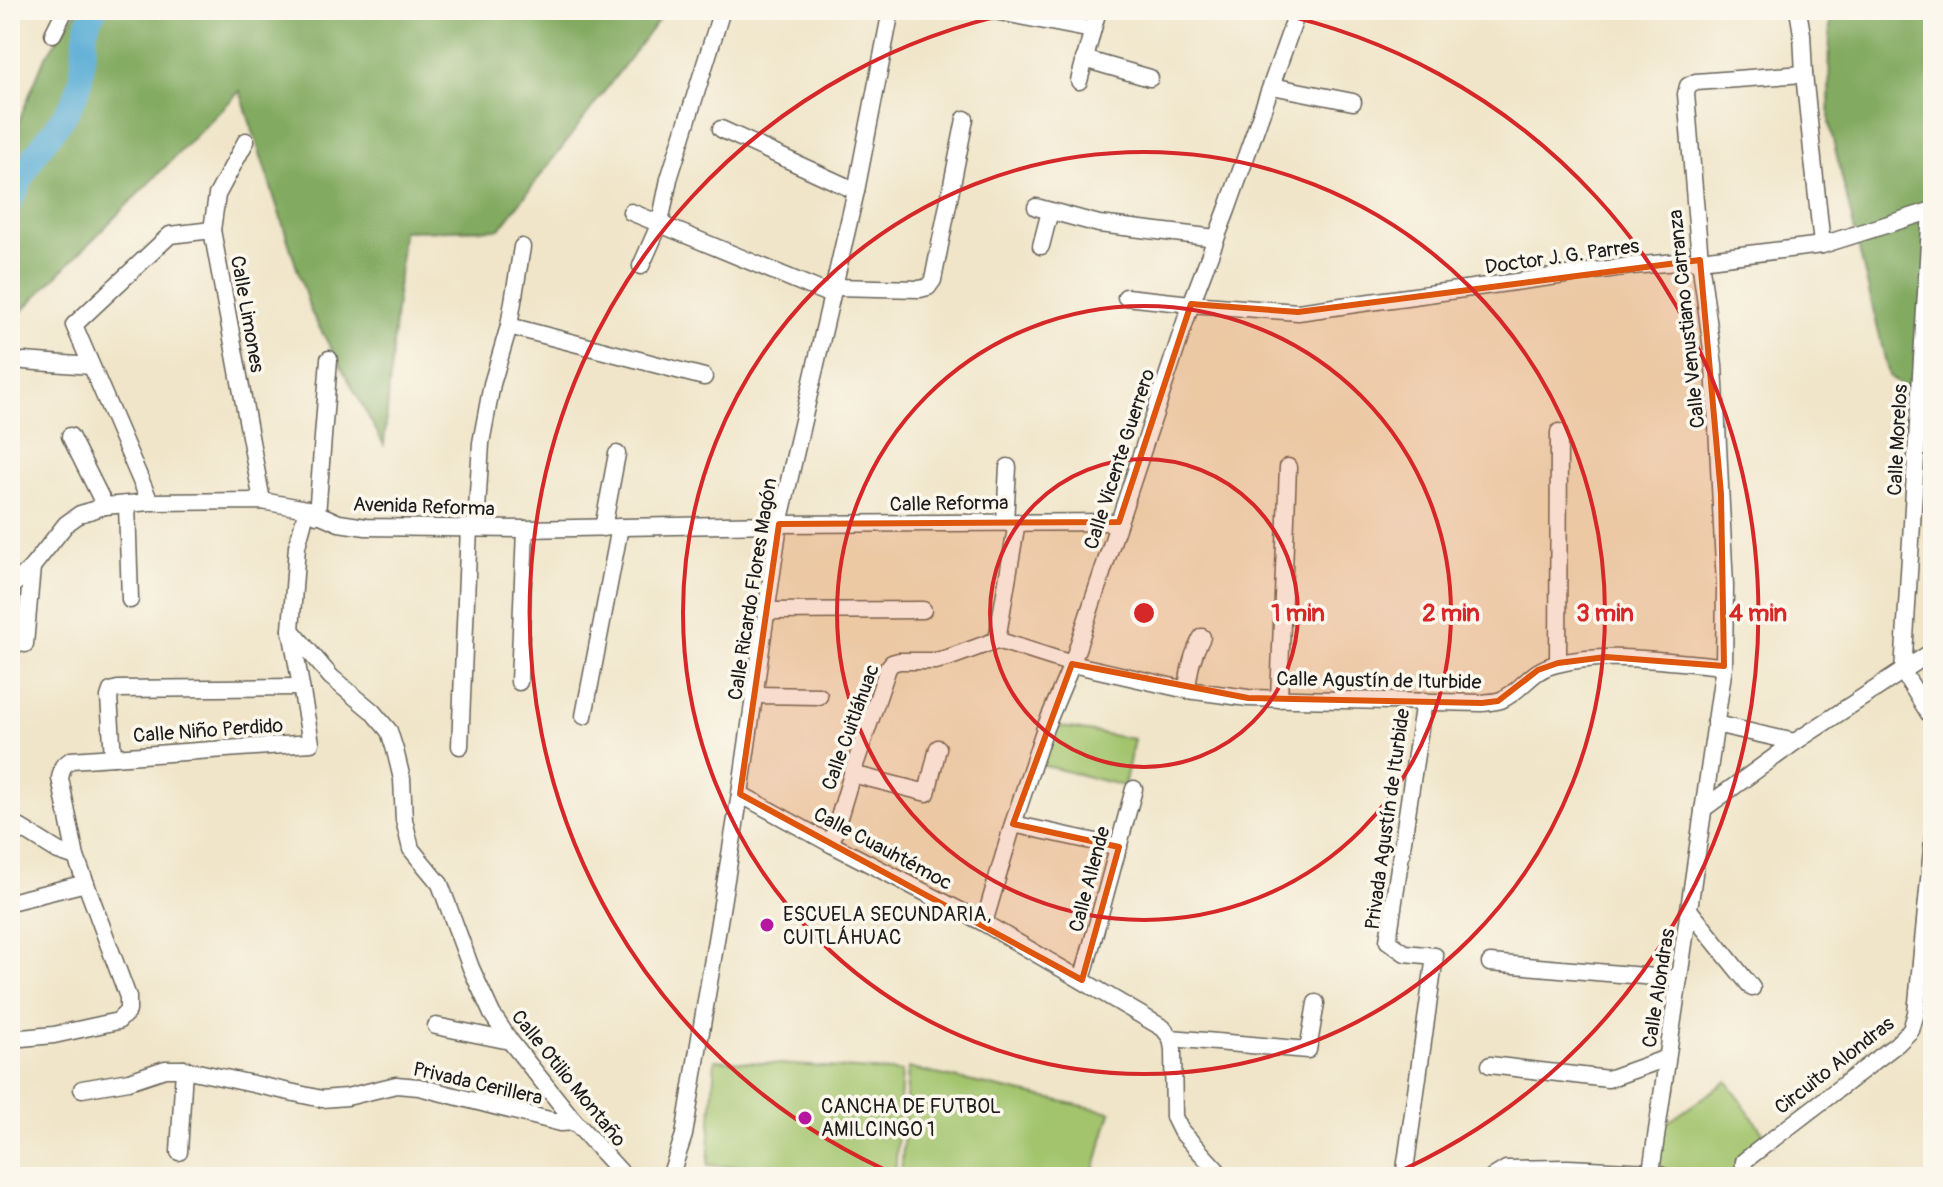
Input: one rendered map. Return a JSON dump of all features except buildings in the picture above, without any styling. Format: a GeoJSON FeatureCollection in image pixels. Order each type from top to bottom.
{"type":"FeatureCollection","features":[{"type":"Feature","properties":{"kind":"street"},"geometry":{"type":"LineString","coordinates":[[53,34],[65,10]]}},
{"type":"Feature","properties":{"kind":"street"},"geometry":{"type":"LineString","coordinates":[[641,266],[660,223],[669,179],[722,10]]}},
{"type":"Feature","properties":{"kind":"street","name":"Calle Ricardo Flores Magón"},"geometry":{"type":"LineString","coordinates":[[670,1177],[684,1135],[740,794],[779,524],[856,191],[891,10]]}},
{"type":"Feature","properties":{"kind":"street"},"geometry":{"type":"LineString","coordinates":[[989,10],[1092,30]]}},
{"type":"Feature","properties":{"kind":"street"},"geometry":{"type":"LineString","coordinates":[[1079,81],[1098,10]]}},
{"type":"Feature","properties":{"kind":"street","name":"Calle Vicente Guerrero"},"geometry":{"type":"LineString","coordinates":[[984,923],[1045,728],[1072,664],[1191,304],[1298,10]]}},
{"type":"Feature","properties":{"kind":"street"},"geometry":{"type":"LineString","coordinates":[[1798,10],[1822,245]]}},
{"type":"Feature","properties":{"kind":"street"},"geometry":{"type":"LineString","coordinates":[[1084,59],[1150,78]]}},
{"type":"Feature","properties":{"kind":"street","name":"Calle Venustiano Carranza"},"geometry":{"type":"LineString","coordinates":[[1724,666],[1725,586],[1714,365],[1700,260],[1686,94],[1688,86],[1696,82],[1804,74]]}},
{"type":"Feature","properties":{"kind":"street"},"geometry":{"type":"LineString","coordinates":[[1272,86],[1353,102]]}},
{"type":"Feature","properties":{"kind":"street"},"geometry":{"type":"LineString","coordinates":[[631,212],[832,291],[928,287],[933,280],[965,119]]}},
{"type":"Feature","properties":{"kind":"street"},"geometry":{"type":"LineString","coordinates":[[721,129],[856,191]]}},
{"type":"Feature","properties":{"kind":"street","name":"Calle Limones"},"geometry":{"type":"LineString","coordinates":[[246,141],[217,195],[212,230],[262,501]]}},
{"type":"Feature","properties":{"kind":"street"},"geometry":{"type":"LineString","coordinates":[[1041,246],[1043,209],[1099,224],[1216,238]]}},
{"type":"Feature","properties":{"kind":"street","name":"Doctor J. G. Parres"},"geometry":{"type":"LineString","coordinates":[[1126,297],[1298,312],[1631,266],[1822,245],[1932,210]]}},
{"type":"Feature","properties":{"kind":"street","name":"Calle Morelos"},"geometry":{"type":"LineString","coordinates":[[1903,672],[1932,210]]}},
{"type":"Feature","properties":{"kind":"street"},"geometry":{"type":"LineString","coordinates":[[150,502],[74,325],[170,235],[212,230]]}},
{"type":"Feature","properties":{"kind":"street"},"geometry":{"type":"LineString","coordinates":[[460,746],[472,527],[481,443],[492,384],[509,326],[522,247]]}},
{"type":"Feature","properties":{"kind":"street"},"geometry":{"type":"LineString","coordinates":[[509,326],[704,377]]}},
{"type":"Feature","properties":{"kind":"street","name":"Calle Niño Perdido"},"geometry":{"type":"LineString","coordinates":[[10,1039],[54,1035],[118,1021],[128,1011],[128,997],[76,857],[60,778],[63,766],[71,760],[311,743],[291,630],[297,546],[312,512],[329,359]]}},
{"type":"Feature","properties":{"kind":"street"},"geometry":{"type":"LineString","coordinates":[[24,361],[91,366]]}},
{"type":"Feature","properties":{"kind":"street"},"geometry":{"type":"LineString","coordinates":[[1558,663],[1559,432]]}},
{"type":"Feature","properties":{"kind":"street"},"geometry":{"type":"LineString","coordinates":[[70,436],[105,506]]}},
{"type":"Feature","properties":{"kind":"street"},"geometry":{"type":"LineString","coordinates":[[584,716],[611,527],[617,454]]}},
{"type":"Feature","properties":{"kind":"street"},"geometry":{"type":"LineString","coordinates":[[1008,467],[1011,522],[997,640],[1072,664]]}},
{"type":"Feature","properties":{"kind":"street"},"geometry":{"type":"LineString","coordinates":[[1279,699],[1288,467]]}},
{"type":"Feature","properties":{"kind":"street","name":"Avenida Reforma"},"geometry":{"type":"LineString","coordinates":[[10,588],[32,567],[66,524],[80,514],[105,506],[150,502],[262,501],[312,512],[339,523],[366,527],[525,529],[779,524]]}},
{"type":"Feature","properties":{"kind":"street"},"geometry":{"type":"LineString","coordinates":[[127,505],[130,600]]}},
{"type":"Feature","properties":{"kind":"street","name":"Calle Reforma"},"geometry":{"type":"LineString","coordinates":[[779,524],[1119,522]]}},
{"type":"Feature","properties":{"kind":"street"},"geometry":{"type":"LineString","coordinates":[[519,682],[525,529]]}},
{"type":"Feature","properties":{"kind":"street"},"geometry":{"type":"LineString","coordinates":[[25,644],[32,567]]}},
{"type":"Feature","properties":{"kind":"street"},"geometry":{"type":"LineString","coordinates":[[768,611],[923,610]]}},
{"type":"Feature","properties":{"kind":"street","name":"Calle Otilio Montaño"},"geometry":{"type":"LineString","coordinates":[[291,630],[331,677],[372,711],[389,731],[402,779],[404,820],[411,849],[440,884],[471,968],[492,1014],[575,1122],[625,1177]]}},
{"type":"Feature","properties":{"kind":"street"},"geometry":{"type":"LineString","coordinates":[[1187,690],[1189,665],[1202,637]]}},
{"type":"Feature","properties":{"kind":"street","name":"Calle Cuitláhuac"},"geometry":{"type":"LineString","coordinates":[[831,844],[852,774],[892,663],[935,661],[997,640]]}},
{"type":"Feature","properties":{"kind":"street"},"geometry":{"type":"LineString","coordinates":[[1703,809],[1795,742],[1933,651]]}},
{"type":"Feature","properties":{"kind":"street","name":"Calle Agustín de Iturbide"},"geometry":{"type":"LineString","coordinates":[[1072,664],[1187,690],[1248,698],[1482,703],[1498,701],[1538,670],[1558,663],[1606,657],[1724,666]]}},
{"type":"Feature","properties":{"kind":"street","name":"Calle Alondras"},"geometry":{"type":"LineString","coordinates":[[1658,1174],[1667,1058],[1724,666]]}},
{"type":"Feature","properties":{"kind":"street"},"geometry":{"type":"LineString","coordinates":[[1903,672],[1933,720]]}},
{"type":"Feature","properties":{"kind":"street"},"geometry":{"type":"LineString","coordinates":[[113,757],[111,691],[300,687]]}},
{"type":"Feature","properties":{"kind":"street"},"geometry":{"type":"LineString","coordinates":[[755,695],[819,696]]}},
{"type":"Feature","properties":{"kind":"street","name":"Privada Agustín de Iturbide"},"geometry":{"type":"LineString","coordinates":[[1404,1177],[1435,956],[1405,953],[1388,941],[1424,701]]}},
{"type":"Feature","properties":{"kind":"street"},"geometry":{"type":"LineString","coordinates":[[1715,724],[1795,742]]}},
{"type":"Feature","properties":{"kind":"street"},"geometry":{"type":"LineString","coordinates":[[852,774],[927,793],[938,748]]}},
{"type":"Feature","properties":{"kind":"street","name":"Calle Allende"},"geometry":{"type":"LineString","coordinates":[[1082,980],[1134,789]]}},
{"type":"Feature","properties":{"kind":"street","name":"Calle Cuauhtémoc"},"geometry":{"type":"LineString","coordinates":[[740,794],[984,923],[1163,1028],[1171,1038]]}},
{"type":"Feature","properties":{"kind":"street"},"geometry":{"type":"LineString","coordinates":[[1013,824],[1119,847]]}},
{"type":"Feature","properties":{"kind":"street"},"geometry":{"type":"LineString","coordinates":[[10,831],[21,828],[58,851],[76,857]]}},
{"type":"Feature","properties":{"kind":"street","name":"Circuito Alondras"},"geometry":{"type":"LineString","coordinates":[[1743,1169],[1911,1030],[1916,1013],[1933,839]]}},
{"type":"Feature","properties":{"kind":"street"},"geometry":{"type":"LineString","coordinates":[[14,901],[86,883]]}},
{"type":"Feature","properties":{"kind":"street"},"geometry":{"type":"LineString","coordinates":[[1690,911],[1752,988]]}},
{"type":"Feature","properties":{"kind":"street"},"geometry":{"type":"LineString","coordinates":[[1490,963],[1679,979]]}},
{"type":"Feature","properties":{"kind":"street"},"geometry":{"type":"LineString","coordinates":[[1223,1177],[1181,1131],[1174,1117],[1171,1038],[1308,1050],[1316,1003]]}},
{"type":"Feature","properties":{"kind":"street"},"geometry":{"type":"LineString","coordinates":[[436,1026],[510,1041]]}},
{"type":"Feature","properties":{"kind":"street"},"geometry":{"type":"LineString","coordinates":[[1490,1065],[1608,1079],[1667,1058]]}},
{"type":"Feature","properties":{"kind":"street","name":"Privada Cerillera"},"geometry":{"type":"LineString","coordinates":[[82,1089],[129,1081],[165,1069],[184,1069],[322,1099],[347,1097],[396,1085],[419,1087],[561,1123],[575,1122]]}},
{"type":"Feature","properties":{"kind":"street"},"geometry":{"type":"LineString","coordinates":[[179,1152],[184,1069]]}},
{"type":"Feature","properties":{"kind":"street"},"geometry":{"type":"LineString","coordinates":[[1493,1177],[1506,1169],[1520,1173],[1568,1168],[1658,1174]]}},
{"type":"Feature","properties":{"kind":"highlighted area"},"geometry":{"type":"Polygon","coordinates":[[[1700,260],[1721,494],[1724,666],[1606,657],[1558,663],[1538,670],[1498,701],[1482,703],[1248,698],[1072,664],[1013,824],[1119,847],[1082,980],[740,794],[779,524],[1119,522],[1191,304],[1298,312],[1700,260]]]}},
{"type":"Feature","properties":{"kind":"green space"},"geometry":{"type":"Polygon","coordinates":[[[77,10],[666,10],[500,229],[403,231],[384,445],[311,312],[240,91],[10,323],[10,143],[44,59],[77,10]]]}},
{"type":"Feature","properties":{"kind":"green space"},"geometry":{"type":"Polygon","coordinates":[[[1830,10],[1933,10],[1933,410],[1889,376],[1829,123],[1830,10]]]}},
{"type":"Feature","properties":{"kind":"green space"},"geometry":{"type":"Polygon","coordinates":[[[1047,724],[1134,739],[1124,786],[1034,763],[1047,724]]]}},
{"type":"Feature","properties":{"kind":"green space","name":"CANCHA DE FUTBOL AMILCINGO 1"},"geometry":{"type":"Polygon","coordinates":[[[715,1060],[902,1072],[895,1176],[708,1165],[715,1060]]]}},
{"type":"Feature","properties":{"kind":"green space"},"geometry":{"type":"Polygon","coordinates":[[[908,1068],[1111,1112],[1092,1177],[901,1177],[908,1068]]]}},
{"type":"Feature","properties":{"kind":"green space"},"geometry":{"type":"Polygon","coordinates":[[[1727,1081],[1769,1141],[1744,1161],[1743,1177],[1666,1177],[1651,1172],[1657,1130],[1727,1081]]]}},
{"type":"Feature","properties":{"kind":"waterway"},"geometry":{"type":"LineString","coordinates":[[10,203],[30,163],[76,94],[82,75],[87,26],[95,10]]}},
{"type":"Feature","properties":{"kind":"place","name":"ESCUELA SECUNDARIA, CUITLÁHUAC"},"geometry":{"type":"Point","coordinates":[767,925]}},
{"type":"Feature","properties":{"kind":"place","name":"CANCHA DE FUTBOL AMILCINGO 1"},"geometry":{"type":"Point","coordinates":[805,1118]}}]}
